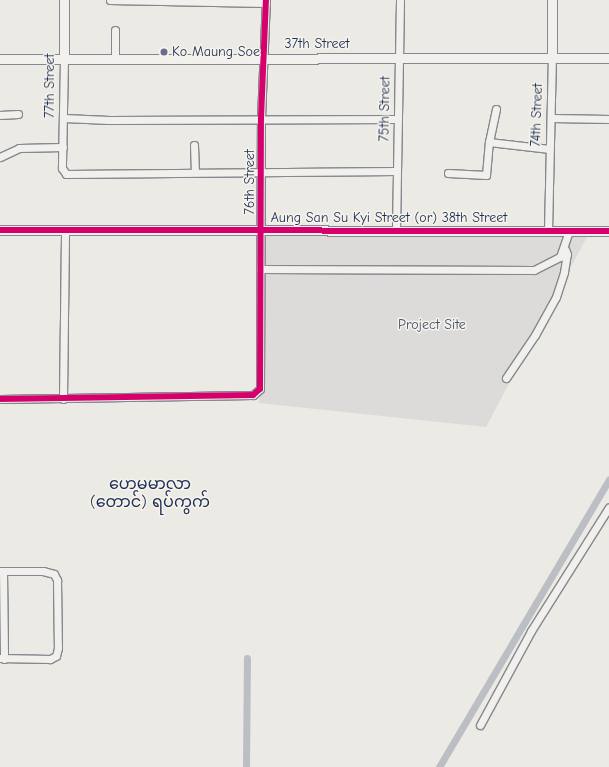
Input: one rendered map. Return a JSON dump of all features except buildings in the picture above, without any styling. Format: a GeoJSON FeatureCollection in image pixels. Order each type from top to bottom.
{"type":"FeatureCollection","features":[{"type":"Feature","properties":{"kind":"street","name":"77th Street"},"geometry":{"type":"LineString","coordinates":[[64,0],[63,172],[66,174],[195,172]]}},
{"type":"Feature","properties":{"kind":"street"},"geometry":{"type":"LineString","coordinates":[[110,0],[266,1]]}},
{"type":"Feature","properties":{"kind":"street","name":"75th Street"},"geometry":{"type":"LineString","coordinates":[[396,230],[400,0]]}},
{"type":"Feature","properties":{"kind":"street","name":"74th Street"},"geometry":{"type":"LineString","coordinates":[[548,231],[552,118],[552,0]]}},
{"type":"Feature","properties":{"kind":"street","name":"76th Street"},"geometry":{"type":"LineString","coordinates":[[63,399],[253,395],[260,389],[260,269],[262,229],[261,118],[262,58],[266,1]]}},
{"type":"Feature","properties":{"kind":"street"},"geometry":{"type":"LineString","coordinates":[[115,30],[115,58]]}},
{"type":"Feature","properties":{"kind":"street","name":"37th Street"},"geometry":{"type":"LineString","coordinates":[[0,59],[609,58]]}},
{"type":"Feature","properties":{"kind":"street"},"geometry":{"type":"LineString","coordinates":[[448,173],[486,176],[489,142],[496,109]]}},
{"type":"Feature","properties":{"kind":"street"},"geometry":{"type":"LineString","coordinates":[[0,114],[18,114]]}},
{"type":"Feature","properties":{"kind":"street"},"geometry":{"type":"LineString","coordinates":[[64,118],[109,120],[261,118],[398,119]]}},
{"type":"Feature","properties":{"kind":"street"},"geometry":{"type":"LineString","coordinates":[[552,118],[609,119]]}},
{"type":"Feature","properties":{"kind":"street"},"geometry":{"type":"LineString","coordinates":[[489,142],[550,149]]}},
{"type":"Feature","properties":{"kind":"street"},"geometry":{"type":"LineString","coordinates":[[194,145],[195,172],[396,171]]}},
{"type":"Feature","properties":{"kind":"street"},"geometry":{"type":"LineString","coordinates":[[0,157],[19,148],[63,147]]}},
{"type":"Feature","properties":{"kind":"street"},"geometry":{"type":"LineString","coordinates":[[0,398],[63,399],[65,229]]}},
{"type":"Feature","properties":{"kind":"street","name":"Aung San Su Kyi Street (or) 38th Street"},"geometry":{"type":"LineString","coordinates":[[0,230],[262,229],[609,231]]}},
{"type":"Feature","properties":{"kind":"street"},"geometry":{"type":"LineString","coordinates":[[260,269],[534,270],[560,257],[565,249],[569,231]]}},
{"type":"Feature","properties":{"kind":"street"},"geometry":{"type":"LineString","coordinates":[[506,378],[536,335],[556,297],[564,272],[567,254],[565,249]]}},
{"type":"Feature","properties":{"kind":"street"},"geometry":{"type":"LineString","coordinates":[[480,725],[531,631],[609,507]]}},
{"type":"Feature","properties":{"kind":"street"},"geometry":{"type":"LineString","coordinates":[[2,571],[43,571],[54,574],[57,580],[58,648],[56,656],[50,659],[2,659],[2,571]]}},
{"type":"Feature","properties":{"kind":"green space","name":"Project Site"},"geometry":{"type":"Polygon","coordinates":[[[262,229],[590,231],[486,427],[259,403],[262,229]]]}},
{"type":"Feature","properties":{"kind":"waterway"},"geometry":{"type":"LineString","coordinates":[[439,767],[609,479]]}},
{"type":"Feature","properties":{"kind":"waterway"},"geometry":{"type":"LineString","coordinates":[[246,767],[247,658]]}},
{"type":"Feature","properties":{"kind":"cycle path"},"geometry":{"type":"LineString","coordinates":[[0,399],[253,395],[260,389],[261,118],[266,0]]}},
{"type":"Feature","properties":{"kind":"cycle path"},"geometry":{"type":"LineString","coordinates":[[0,230],[609,231]]}},
{"type":"Feature","properties":{"kind":"place","name":"Ko Maung Soe"},"geometry":{"type":"Point","coordinates":[164,52]}},
{"type":"Feature","properties":{"kind":"district","name":"ဟေမမာလာ (တောင်) ရပ်ကွက်"},"geometry":{"type":"Point","coordinates":[150,493]}}]}
